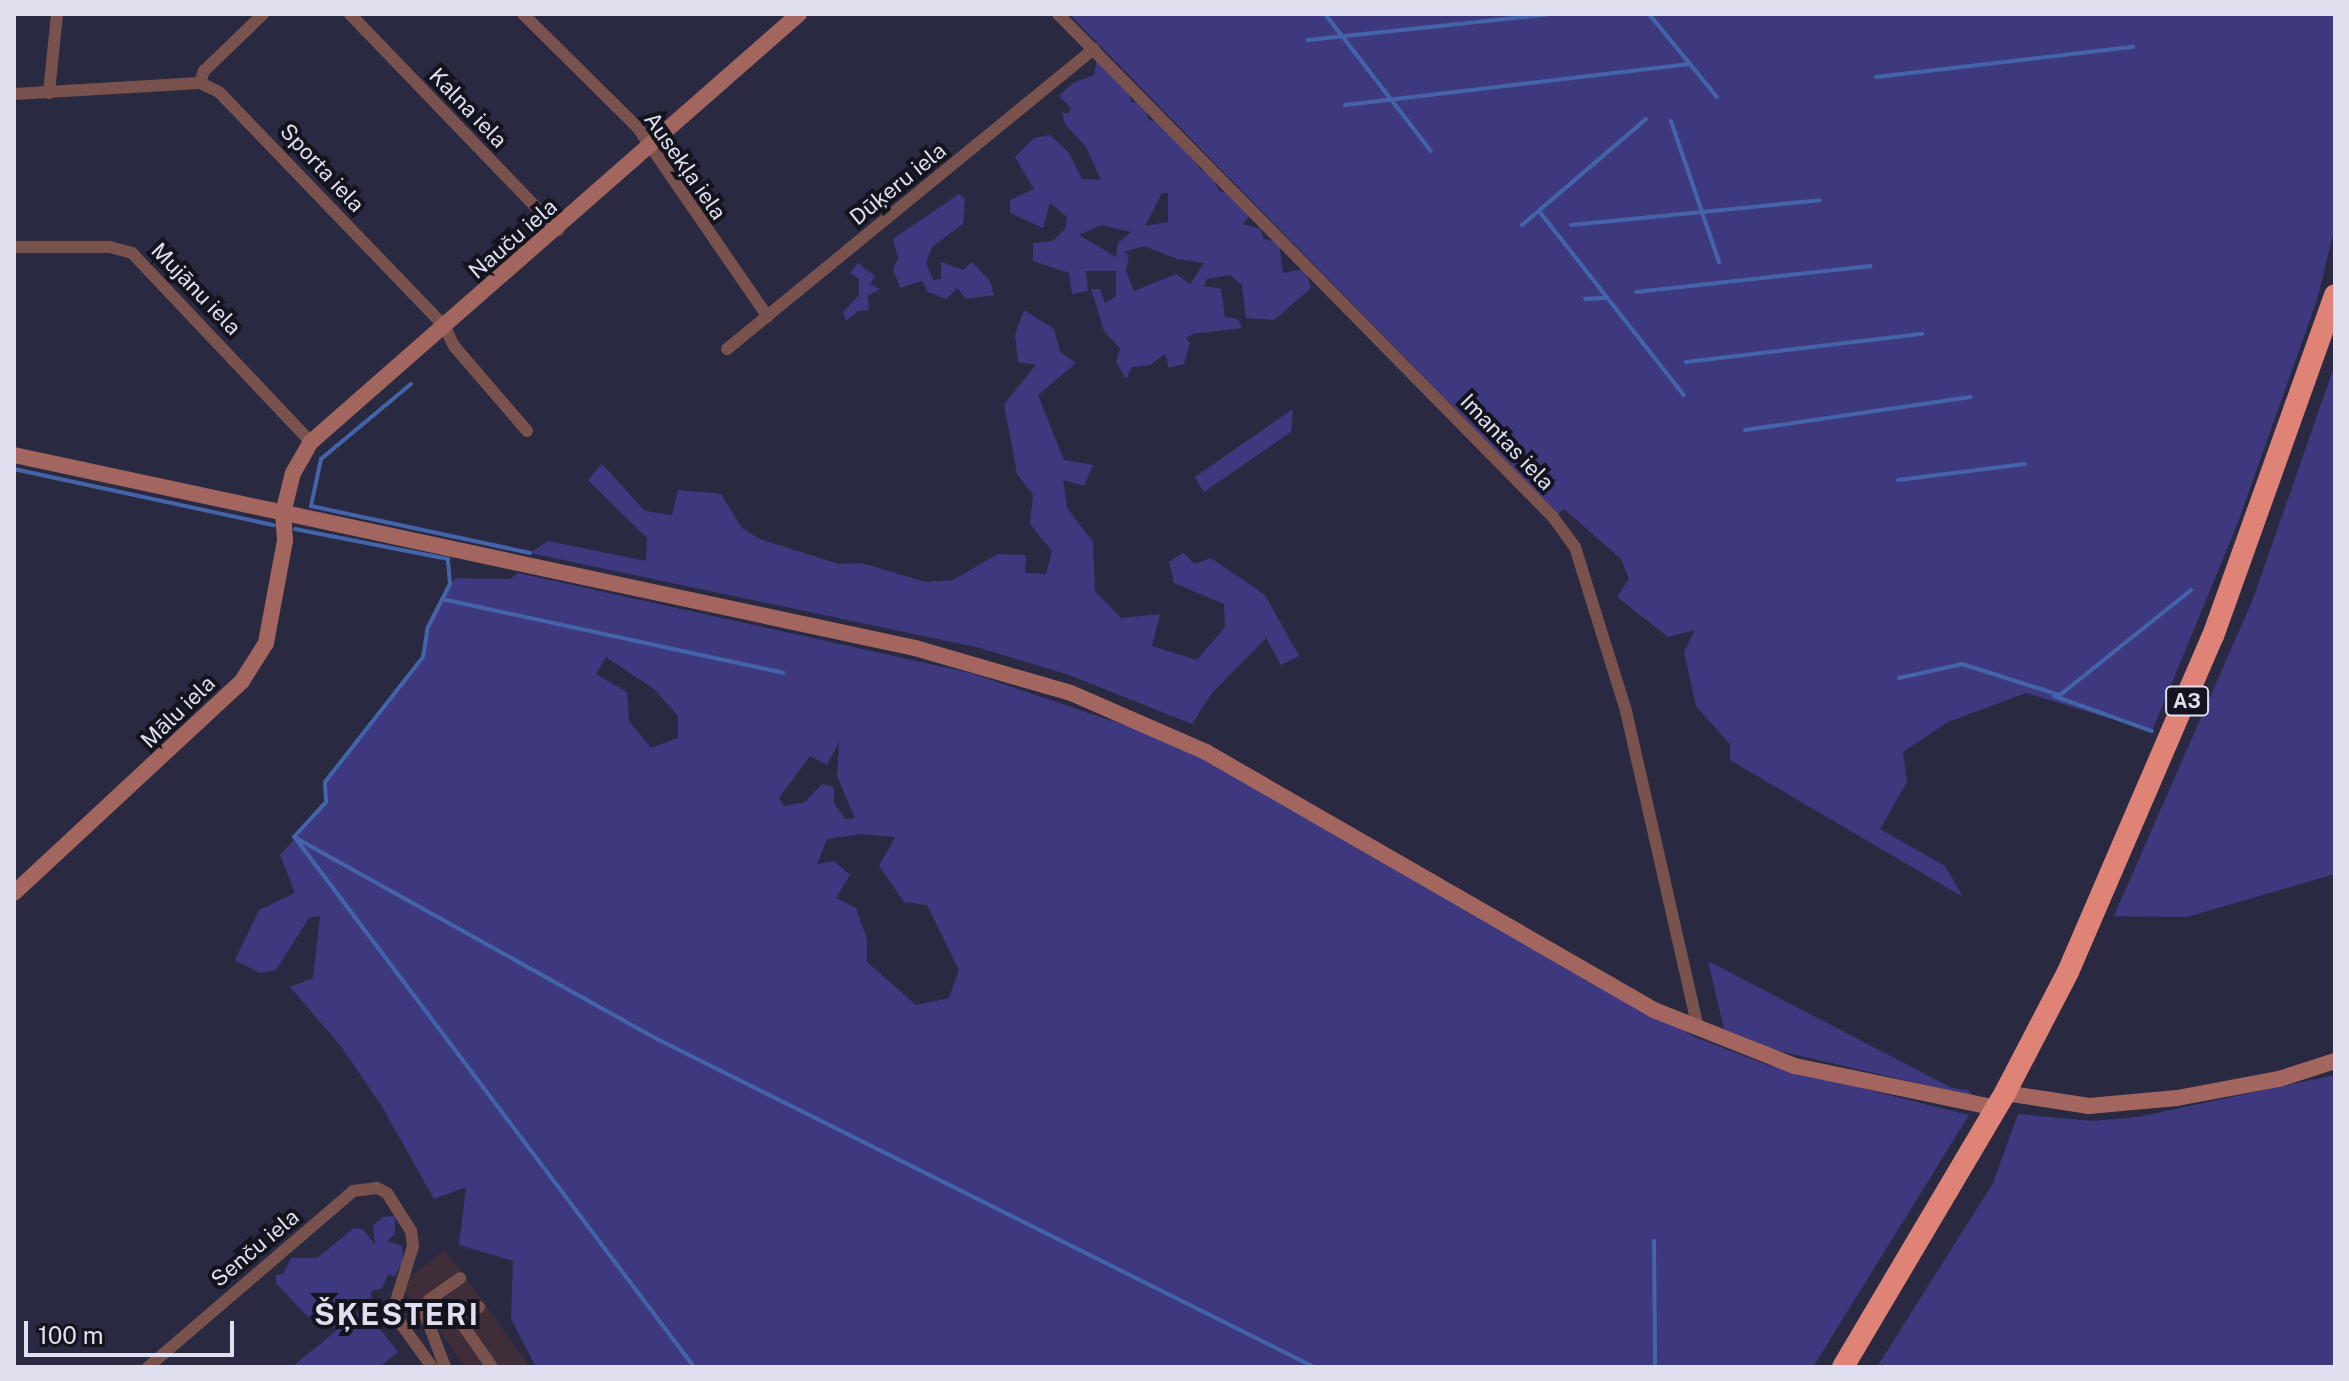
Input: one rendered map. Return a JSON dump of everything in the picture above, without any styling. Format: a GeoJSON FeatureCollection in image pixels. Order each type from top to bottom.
{"type":"FeatureCollection","features":[{"type":"Feature","properties":{"kind":"highway","name":"A3"},"geometry":{"type":"LineString","coordinates":[[1843,1367],[2000,1100],[2068,972],[2147,798],[2218,622],[2335,295]]}},
{"type":"Feature","properties":{"kind":"street"},"geometry":{"type":"LineString","coordinates":[[49,93],[57,14]]}},
{"type":"Feature","properties":{"kind":"street"},"geometry":{"type":"LineString","coordinates":[[14,94],[200,83],[204,71],[263,14]]}},
{"type":"Feature","properties":{"kind":"street","name":"Kalna iela"},"geometry":{"type":"LineString","coordinates":[[350,14],[558,230]]}},
{"type":"Feature","properties":{"kind":"street","name":"Ausekļa iela"},"geometry":{"type":"LineString","coordinates":[[523,14],[638,128],[647,146],[768,317]]}},
{"type":"Feature","properties":{"kind":"street","name":"Nauču iela"},"geometry":{"type":"LineString","coordinates":[[283,513],[293,473],[311,442],[558,230],[647,146],[799,14]]}},
{"type":"Feature","properties":{"kind":"street","name":"Imantas iela"},"geometry":{"type":"LineString","coordinates":[[1058,14],[1553,517],[1575,547],[1626,711],[1698,1028]]}},
{"type":"Feature","properties":{"kind":"street","name":"Dūķeru iela"},"geometry":{"type":"LineString","coordinates":[[727,349],[1094,49]]}},
{"type":"Feature","properties":{"kind":"street","name":"Sporta iela"},"geometry":{"type":"LineString","coordinates":[[200,83],[246,117],[445,327],[454,346],[527,431]]}},
{"type":"Feature","properties":{"kind":"street","name":"Mujānu iela"},"geometry":{"type":"LineString","coordinates":[[14,247],[110,247],[132,253],[311,442]]}},
{"type":"Feature","properties":{"kind":"street"},"geometry":{"type":"LineString","coordinates":[[14,455],[915,648],[1071,693],[1206,752],[1654,1010],[1795,1066],[2000,1100],[2089,1106],[2177,1098],[2279,1079],[2335,1061]]}},
{"type":"Feature","properties":{"kind":"street","name":"Mālu iela"},"geometry":{"type":"LineString","coordinates":[[14,893],[242,681],[266,643],[285,540],[283,513]]}},
{"type":"Feature","properties":{"kind":"street","name":"Senču iela"},"geometry":{"type":"LineString","coordinates":[[148,1367],[353,1191],[377,1188],[387,1193],[407,1218],[413,1246],[400,1276],[399,1321],[432,1367]]}},
{"type":"Feature","properties":{"kind":"street"},"geometry":{"type":"LineString","coordinates":[[445,1367],[424,1311],[429,1300],[460,1278]]}},
{"type":"Feature","properties":{"kind":"street"},"geometry":{"type":"LineString","coordinates":[[479,1307],[460,1321],[492,1367]]}},
{"type":"Feature","properties":{"kind":"shaded area"},"geometry":{"type":"Polygon","coordinates":[[[1069,14],[2335,14],[2335,227],[2317,300],[2237,525],[2152,731],[2026,693],[1948,722],[1903,752],[1907,782],[1880,829],[1945,866],[1963,897],[1730,760],[1730,744],[1696,706],[1684,652],[1695,630],[1668,637],[1617,597],[1629,579],[1621,559],[1564,509],[1558,514],[1069,14]]]}},
{"type":"Feature","properties":{"kind":"shaded area"},"geometry":{"type":"Polygon","coordinates":[[[1097,59],[1129,89],[1131,102],[1144,103],[1149,120],[1162,122],[1202,171],[1209,170],[1219,191],[1228,193],[1249,216],[1243,224],[1261,229],[1263,239],[1279,242],[1283,273],[1305,269],[1311,288],[1274,320],[1246,318],[1242,285],[1230,275],[1207,279],[1204,286],[1221,289],[1225,317],[1238,319],[1242,328],[1193,334],[1186,338],[1190,343],[1184,364],[1169,368],[1165,354],[1150,365],[1132,367],[1126,379],[1116,362],[1120,348],[1104,331],[1091,289],[1100,289],[1105,303],[1116,296],[1116,271],[1086,271],[1088,291],[1072,294],[1069,273],[1033,261],[1033,243],[1053,241],[1065,229],[1067,217],[1050,203],[1043,228],[1010,213],[1010,200],[1034,189],[1015,157],[1034,138],[1050,135],[1069,153],[1082,179],[1101,180],[1086,147],[1065,124],[1062,112],[1068,114],[1071,108],[1059,96],[1073,83],[1094,75],[1097,59]],[[1162,193],[1145,226],[1168,222],[1168,193],[1162,193]],[[1101,225],[1079,235],[1116,257],[1118,243],[1131,232],[1101,225]],[[1144,246],[1124,252],[1129,255],[1126,271],[1134,291],[1176,274],[1190,284],[1204,263],[1177,259],[1144,246]]]}},
{"type":"Feature","properties":{"kind":"shaded area"},"geometry":{"type":"Polygon","coordinates":[[[959,194],[965,198],[963,224],[932,247],[926,263],[933,280],[941,279],[941,262],[963,270],[972,262],[990,281],[994,295],[966,299],[957,288],[947,299],[928,292],[922,281],[900,288],[893,269],[898,258],[893,239],[959,194]]]}},
{"type":"Feature","properties":{"kind":"shaded area"},"geometry":{"type":"Polygon","coordinates":[[[858,263],[875,276],[870,284],[880,289],[868,296],[869,310],[858,311],[846,321],[843,312],[859,295],[859,279],[850,273],[858,263]]]}},
{"type":"Feature","properties":{"kind":"shaded area"},"geometry":{"type":"Polygon","coordinates":[[[1024,310],[1054,329],[1060,352],[1076,363],[1038,395],[1064,460],[1093,465],[1084,486],[1063,480],[1067,508],[1093,542],[1095,591],[1121,618],[1160,614],[1152,646],[1197,660],[1225,627],[1224,604],[1174,583],[1169,562],[1183,553],[1195,564],[1211,558],[1265,595],[1299,656],[1281,665],[1266,638],[1212,693],[1192,724],[1069,675],[980,648],[530,553],[548,541],[646,561],[647,538],[588,480],[602,464],[645,511],[672,515],[678,490],[721,494],[742,528],[760,539],[839,564],[861,563],[926,582],[953,580],[998,554],[1026,555],[1025,573],[1046,574],[1052,551],[1030,524],[1033,495],[1017,474],[1004,404],[1036,365],[1018,362],[1015,335],[1024,310]]]}},
{"type":"Feature","properties":{"kind":"shaded area"},"geometry":{"type":"Polygon","coordinates":[[[2335,364],[2335,874],[2187,917],[2114,916],[2253,599],[2335,364]]]}},
{"type":"Feature","properties":{"kind":"shaded area"},"geometry":{"type":"Polygon","coordinates":[[[1293,409],[1291,432],[1204,492],[1195,477],[1293,409]]]}},
{"type":"Feature","properties":{"kind":"shaded area"},"geometry":{"type":"Polygon","coordinates":[[[518,573],[971,673],[1180,744],[1695,1037],[1765,1064],[1969,1115],[1813,1367],[536,1367],[511,1319],[513,1261],[459,1245],[466,1187],[434,1199],[381,1105],[340,1045],[290,987],[313,978],[320,916],[309,918],[276,970],[260,973],[235,960],[259,910],[295,893],[280,855],[326,802],[325,782],[423,658],[428,627],[450,584],[456,578],[510,579],[518,573]],[[606,657],[596,674],[627,692],[629,721],[651,748],[678,738],[678,716],[654,689],[606,657]],[[839,742],[827,765],[810,756],[779,798],[784,806],[805,802],[822,784],[834,787],[834,803],[845,819],[855,818],[837,776],[839,742]],[[860,834],[827,839],[817,864],[834,861],[850,875],[836,898],[856,908],[867,939],[867,962],[916,1005],[949,998],[959,970],[927,905],[904,902],[879,866],[895,837],[860,834]]]}},
{"type":"Feature","properties":{"kind":"shaded area"},"geometry":{"type":"Polygon","coordinates":[[[1708,961],[1952,1088],[1968,1090],[1973,1096],[1775,1050],[1724,1029],[1708,961]]]}},
{"type":"Feature","properties":{"kind":"shaded area"},"geometry":{"type":"Polygon","coordinates":[[[2335,1075],[2335,1367],[1877,1367],[1993,1183],[2018,1114],[2092,1121],[2138,1117],[2335,1075]]]}},
{"type":"Feature","properties":{"kind":"shaded area"},"geometry":{"type":"Polygon","coordinates":[[[395,1216],[395,1234],[387,1241],[402,1246],[403,1260],[395,1276],[388,1275],[382,1288],[371,1291],[372,1306],[360,1305],[334,1329],[329,1310],[322,1318],[307,1316],[276,1283],[276,1275],[283,1274],[291,1258],[317,1258],[354,1228],[364,1230],[375,1245],[373,1226],[382,1217],[395,1216]]]}},
{"type":"Feature","properties":{"kind":"shaded area"},"geometry":{"type":"Polygon","coordinates":[[[445,1250],[530,1367],[465,1367],[427,1313],[401,1290],[409,1284],[406,1280],[445,1250]]]}},
{"type":"Feature","properties":{"kind":"shaded area"},"geometry":{"type":"Polygon","coordinates":[[[364,1308],[398,1352],[379,1367],[292,1367],[364,1308]]]}},
{"type":"Feature","properties":{"kind":"waterway"},"geometry":{"type":"LineString","coordinates":[[1325,14],[1431,151]]}},
{"type":"Feature","properties":{"kind":"waterway"},"geometry":{"type":"LineString","coordinates":[[1308,40],[1551,14]]}},
{"type":"Feature","properties":{"kind":"waterway"},"geometry":{"type":"LineString","coordinates":[[1649,14],[1717,97]]}},
{"type":"Feature","properties":{"kind":"waterway"},"geometry":{"type":"LineString","coordinates":[[1876,77],[2133,47]]}},
{"type":"Feature","properties":{"kind":"waterway"},"geometry":{"type":"LineString","coordinates":[[1345,105],[1690,64]]}},
{"type":"Feature","properties":{"kind":"waterway"},"geometry":{"type":"LineString","coordinates":[[1522,225],[1646,119]]}},
{"type":"Feature","properties":{"kind":"waterway"},"geometry":{"type":"LineString","coordinates":[[1671,121],[1719,262]]}},
{"type":"Feature","properties":{"kind":"waterway"},"geometry":{"type":"LineString","coordinates":[[1571,225],[1820,200]]}},
{"type":"Feature","properties":{"kind":"waterway"},"geometry":{"type":"LineString","coordinates":[[1539,211],[1684,395]]}},
{"type":"Feature","properties":{"kind":"waterway"},"geometry":{"type":"LineString","coordinates":[[1636,292],[1871,266]]}},
{"type":"Feature","properties":{"kind":"waterway"},"geometry":{"type":"LineString","coordinates":[[1585,299],[1607,298]]}},
{"type":"Feature","properties":{"kind":"waterway"},"geometry":{"type":"LineString","coordinates":[[1686,362],[1922,334]]}},
{"type":"Feature","properties":{"kind":"waterway"},"geometry":{"type":"LineString","coordinates":[[411,384],[321,459],[311,506],[530,553]]}},
{"type":"Feature","properties":{"kind":"waterway"},"geometry":{"type":"LineString","coordinates":[[1745,430],[1971,397]]}},
{"type":"Feature","properties":{"kind":"waterway"},"geometry":{"type":"LineString","coordinates":[[1898,480],[2025,464]]}},
{"type":"Feature","properties":{"kind":"waterway"},"geometry":{"type":"LineString","coordinates":[[14,469],[274,525]]}},
{"type":"Feature","properties":{"kind":"waterway"},"geometry":{"type":"LineString","coordinates":[[294,837],[326,802],[325,782],[423,657],[428,627],[450,584],[448,559],[295,529]]}},
{"type":"Feature","properties":{"kind":"waterway"},"geometry":{"type":"LineString","coordinates":[[1899,678],[1962,664],[2060,695],[2191,590]]}},
{"type":"Feature","properties":{"kind":"waterway"},"geometry":{"type":"LineString","coordinates":[[442,599],[783,673]]}},
{"type":"Feature","properties":{"kind":"waterway"},"geometry":{"type":"LineString","coordinates":[[2054,696],[2152,731]]}},
{"type":"Feature","properties":{"kind":"waterway"},"geometry":{"type":"LineString","coordinates":[[294,837],[661,1041],[1314,1367]]}},
{"type":"Feature","properties":{"kind":"waterway"},"geometry":{"type":"LineString","coordinates":[[296,839],[694,1367]]}},
{"type":"Feature","properties":{"kind":"waterway"},"geometry":{"type":"LineString","coordinates":[[1654,1241],[1655,1367]]}},
{"type":"Feature","properties":{"kind":"district","name":"ŠĶESTERI"},"geometry":{"type":"Point","coordinates":[397,1314]}}]}
